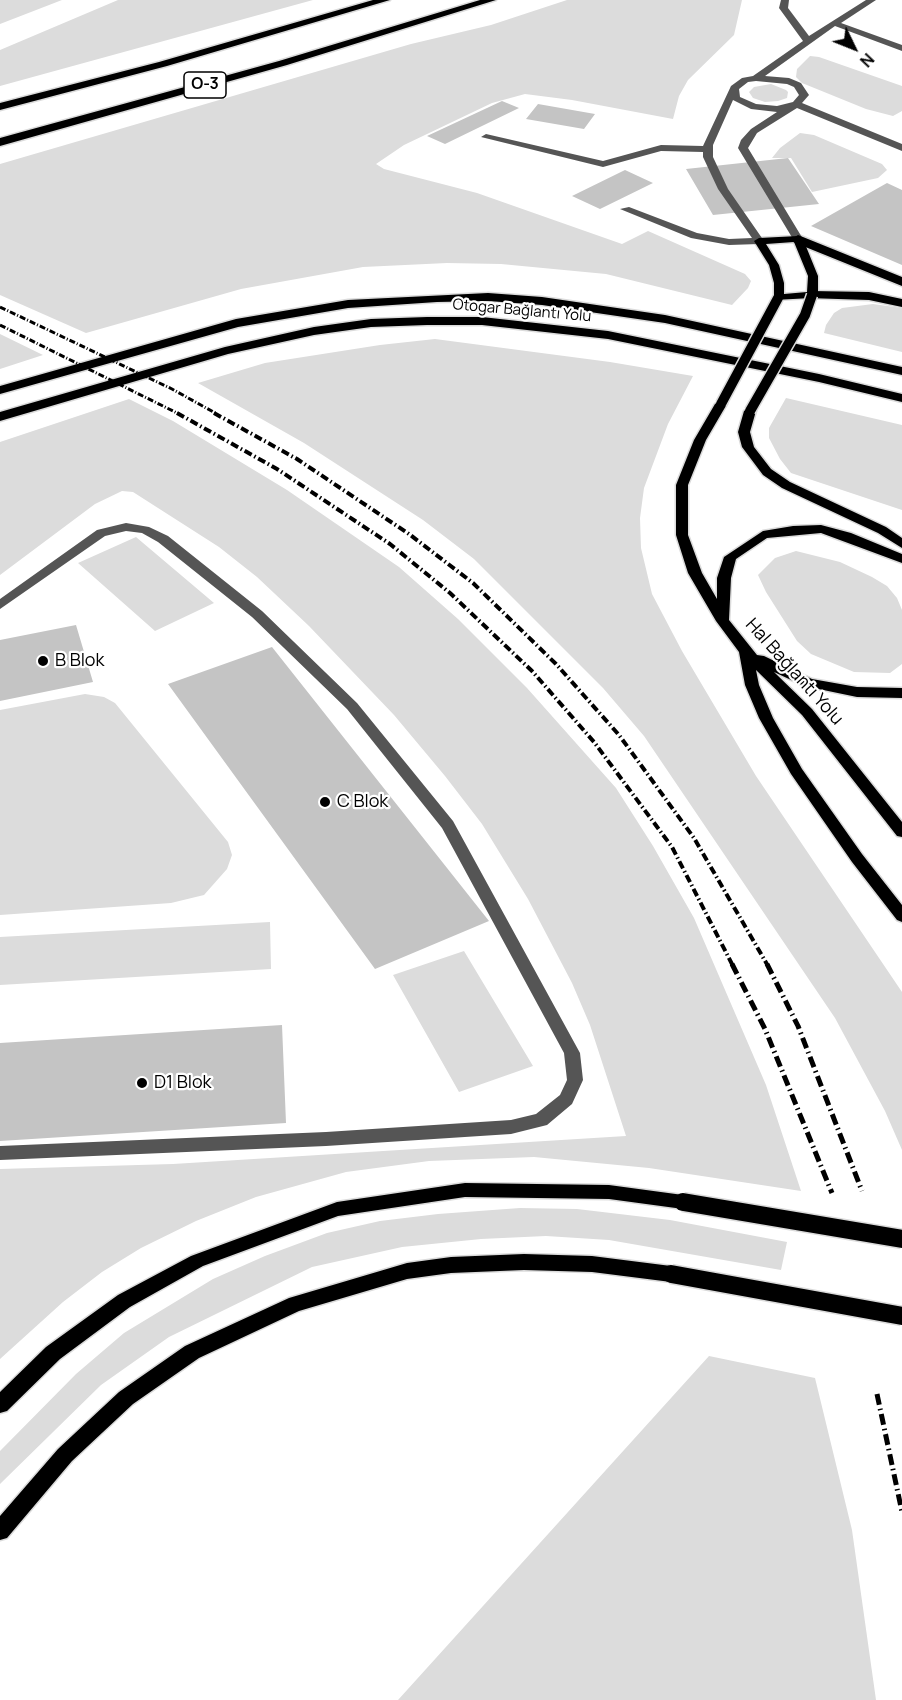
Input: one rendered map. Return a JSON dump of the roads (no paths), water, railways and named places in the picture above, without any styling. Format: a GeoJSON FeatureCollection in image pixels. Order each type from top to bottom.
{"type":"FeatureCollection","features":[{"type":"Feature","properties":{"kind":"highway","name":"O-3"},"geometry":{"type":"LineString","coordinates":[[0,106],[163,64],[385,0]]}},
{"type":"Feature","properties":{"kind":"highway","name":"O-3"},"geometry":{"type":"LineString","coordinates":[[0,142],[283,63],[490,0]]}},
{"type":"Feature","properties":{"kind":"highway"},"geometry":{"type":"LineString","coordinates":[[798,239],[902,282]]}},
{"type":"Feature","properties":{"kind":"highway"},"geometry":{"type":"LineString","coordinates":[[812,296],[869,296],[902,303]]}},
{"type":"Feature","properties":{"kind":"highway","name":"Otogar Bağlantı Yolu"},"geometry":{"type":"LineString","coordinates":[[0,390],[236,323],[348,304],[437,298],[488,297],[598,309],[730,332],[902,371]]}},
{"type":"Feature","properties":{"kind":"highway","name":"Otogar Bağlantı Yolu"},"geometry":{"type":"LineString","coordinates":[[0,417],[225,351],[314,331],[371,323],[427,321],[482,321],[608,335],[819,378],[902,398]]}},
{"type":"Feature","properties":{"kind":"main road"},"geometry":{"type":"LineString","coordinates":[[812,296],[778,297],[779,283],[774,265],[759,241],[798,239],[813,276],[812,296],[805,315],[750,411],[744,432],[748,447],[767,472],[812,498],[882,530],[902,544]]}},
{"type":"Feature","properties":{"kind":"main road","name":"Hal Bağlantı Yolu"},"geometry":{"type":"LineString","coordinates":[[778,297],[689,464],[682,485],[682,535],[696,573],[723,621],[746,652],[807,711],[902,832]]}},
{"type":"Feature","properties":{"kind":"main road"},"geometry":{"type":"LineString","coordinates":[[723,621],[724,578],[730,557],[763,535],[793,530],[821,529],[846,536],[902,559]]}},
{"type":"Feature","properties":{"kind":"main road"},"geometry":{"type":"LineString","coordinates":[[746,652],[809,683],[858,692],[902,693]]}},
{"type":"Feature","properties":{"kind":"main road"},"geometry":{"type":"LineString","coordinates":[[746,652],[752,685],[762,710],[796,771],[844,840],[902,916]]}},
{"type":"Feature","properties":{"kind":"main road"},"geometry":{"type":"LineString","coordinates":[[0,1405],[53,1353],[124,1301],[197,1261],[337,1209],[465,1190],[609,1192],[683,1202],[902,1239]]}},
{"type":"Feature","properties":{"kind":"main road"},"geometry":{"type":"LineString","coordinates":[[0,1531],[65,1455],[126,1398],[192,1352],[295,1304],[407,1271],[451,1264],[524,1262],[592,1264],[671,1274],[902,1316]]}},
{"type":"Feature","properties":{"kind":"lane"},"geometry":{"type":"LineString","coordinates":[[785,0],[783,9],[808,41]]}},
{"type":"Feature","properties":{"kind":"lane"},"geometry":{"type":"LineString","coordinates":[[756,78],[834,23],[872,0]]}},
{"type":"Feature","properties":{"kind":"lane"},"geometry":{"type":"LineString","coordinates":[[834,23],[902,48]]}},
{"type":"Feature","properties":{"kind":"lane"},"geometry":{"type":"LineString","coordinates":[[759,241],[723,189],[708,157],[714,129],[734,88],[745,80],[756,78],[779,78],[798,85],[804,95],[796,104],[754,130],[746,140],[744,148],[798,239]]}},
{"type":"Feature","properties":{"kind":"lane"},"geometry":{"type":"LineString","coordinates":[[734,88],[737,99],[754,107],[777,109],[796,104],[902,148]]}},
{"type":"Feature","properties":{"kind":"lane"},"geometry":{"type":"LineString","coordinates":[[486,137],[603,164],[661,148],[708,149]]}},
{"type":"Feature","properties":{"kind":"lane"},"geometry":{"type":"LineString","coordinates":[[625,209],[695,236],[729,242],[759,241]]}},
{"type":"Feature","properties":{"kind":"lane"},"geometry":{"type":"LineString","coordinates":[[0,605],[101,533],[126,527],[145,530],[163,539],[257,614],[352,706],[448,825],[572,1053],[575,1080],[566,1099],[541,1120],[511,1127],[314,1140],[0,1153]]}},
{"type":"Feature","properties":{"kind":"railway"},"geometry":{"type":"LineString","coordinates":[[0,307],[172,389],[217,414]]}},
{"type":"Feature","properties":{"kind":"railway"},"geometry":{"type":"LineString","coordinates":[[0,325],[177,413]]}},
{"type":"Feature","properties":{"kind":"railway"},"geometry":{"type":"LineString","coordinates":[[177,413],[277,469],[390,544],[450,593],[532,671],[594,742],[672,847],[733,966]]}},
{"type":"Feature","properties":{"kind":"railway"},"geometry":{"type":"LineString","coordinates":[[214,413],[297,459],[409,534],[473,583],[556,664],[619,735],[694,838],[768,966]]}},
{"type":"Feature","properties":{"kind":"railway"},"geometry":{"type":"LineString","coordinates":[[732,964],[765,1029],[832,1193]]}},
{"type":"Feature","properties":{"kind":"railway"},"geometry":{"type":"LineString","coordinates":[[768,966],[798,1026],[862,1191]]}},
{"type":"Feature","properties":{"kind":"railway"},"geometry":{"type":"LineString","coordinates":[[877,1394],[902,1512]]}},
{"type":"Feature","properties":{"kind":"place","name":"B Blok"},"geometry":{"type":"Point","coordinates":[43,661]}},
{"type":"Feature","properties":{"kind":"place","name":"C Blok"},"geometry":{"type":"Point","coordinates":[325,802]}},
{"type":"Feature","properties":{"kind":"place","name":"D1 Blok"},"geometry":{"type":"Point","coordinates":[142,1083]}}]}
